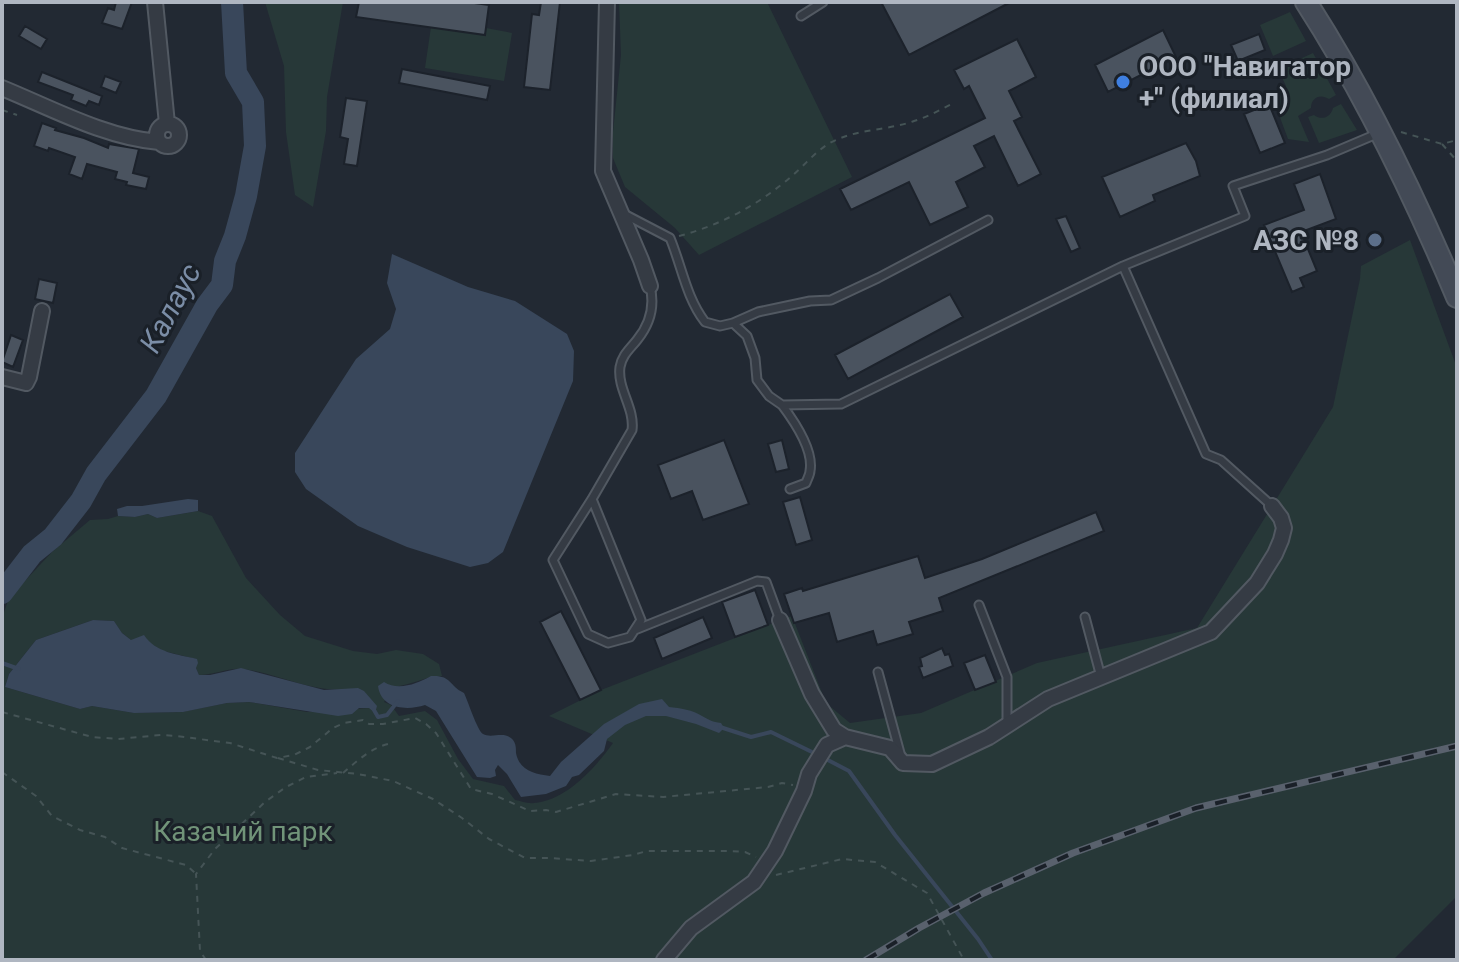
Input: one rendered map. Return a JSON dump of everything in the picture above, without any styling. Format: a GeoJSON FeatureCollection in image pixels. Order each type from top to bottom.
{"type":"FeatureCollection","features":[{"type":"Feature","properties":{"kind":"main road"},"geometry":{"type":"LineString","coordinates":[[1306,2],[1337,51],[1381,133],[1457,297]]}},
{"type":"Feature","properties":{"kind":"street"},"geometry":{"type":"LineString","coordinates":[[2,88],[115,134],[159,142],[168,147],[177,142],[178,131],[167,124],[155,2]]}},
{"type":"Feature","properties":{"kind":"street"},"geometry":{"type":"LineString","coordinates":[[607,2],[603,171],[650,286]]}},
{"type":"Feature","properties":{"kind":"street"},"geometry":{"type":"LineString","coordinates":[[2,377],[26,383],[42,311]]}},
{"type":"Feature","properties":{"kind":"street"},"geometry":{"type":"LineString","coordinates":[[780,620],[801,672],[834,730],[845,737],[890,748],[903,763],[932,764],[989,737],[1048,699],[1211,632],[1257,583],[1275,554],[1284,528],[1272,506]]}},
{"type":"Feature","properties":{"kind":"street"},"geometry":{"type":"LineString","coordinates":[[664,960],[691,928],[754,882],[775,851],[809,774],[827,745],[845,737]]}},
{"type":"Feature","properties":{"kind":"lane"},"geometry":{"type":"LineString","coordinates":[[801,16],[823,2]]}},
{"type":"Feature","properties":{"kind":"lane"},"geometry":{"type":"LineString","coordinates":[[782,405],[841,404],[1123,266],[1245,216],[1233,186],[1327,155],[1381,133]]}},
{"type":"Feature","properties":{"kind":"lane"},"geometry":{"type":"LineString","coordinates":[[620,211],[670,238],[696,310],[705,322],[720,326],[758,312],[810,301],[831,300],[988,220]]}},
{"type":"Feature","properties":{"kind":"lane"},"geometry":{"type":"LineString","coordinates":[[1123,266],[1206,454],[1221,460],[1272,506]]}},
{"type":"Feature","properties":{"kind":"lane"},"geometry":{"type":"LineString","coordinates":[[592,499],[641,620],[630,637],[608,643],[588,634],[553,560],[632,430],[633,420],[621,382],[620,368],[626,351],[646,328],[652,313],[650,286]]}},
{"type":"Feature","properties":{"kind":"lane"},"geometry":{"type":"LineString","coordinates":[[733,323],[747,336],[755,358],[757,380],[769,396],[782,405],[797,426],[806,448],[811,468],[806,483],[790,489]]}},
{"type":"Feature","properties":{"kind":"lane"},"geometry":{"type":"LineString","coordinates":[[635,630],[757,581],[766,582],[780,620]]}},
{"type":"Feature","properties":{"kind":"lane"},"geometry":{"type":"LineString","coordinates":[[979,605],[1007,677],[1007,725]]}},
{"type":"Feature","properties":{"kind":"lane"},"geometry":{"type":"LineString","coordinates":[[1085,617],[1101,677]]}},
{"type":"Feature","properties":{"kind":"lane"},"geometry":{"type":"LineString","coordinates":[[878,672],[903,763]]}},
{"type":"Feature","properties":{"kind":"path"},"geometry":{"type":"LineString","coordinates":[[670,238],[698,231],[735,215],[766,196],[834,140],[915,121],[954,103]]}},
{"type":"Feature","properties":{"kind":"path"},"geometry":{"type":"LineString","coordinates":[[2,110],[17,115]]}},
{"type":"Feature","properties":{"kind":"path"},"geometry":{"type":"LineString","coordinates":[[1381,133],[1405,132],[1442,144],[1457,140]]}},
{"type":"Feature","properties":{"kind":"path"},"geometry":{"type":"LineString","coordinates":[[1442,144],[1457,161]]}},
{"type":"Feature","properties":{"kind":"path"},"geometry":{"type":"LineString","coordinates":[[2,712],[92,737],[118,739],[161,735],[230,743],[318,770],[393,781],[421,793],[489,839],[525,858],[591,861],[647,851],[729,851],[745,852],[767,862]]}},
{"type":"Feature","properties":{"kind":"path"},"geometry":{"type":"LineString","coordinates":[[277,758],[294,755],[310,747],[344,723],[363,720],[369,724],[383,724],[415,718],[436,733],[471,789],[492,794],[530,811],[556,812],[616,794],[663,797],[782,783],[806,786]]}},
{"type":"Feature","properties":{"kind":"path"},"geometry":{"type":"LineString","coordinates":[[206,960],[200,951],[196,874],[215,849],[265,802],[286,787],[306,777],[343,773],[379,746],[388,744]]}},
{"type":"Feature","properties":{"kind":"path"},"geometry":{"type":"LineString","coordinates":[[2,772],[36,796],[52,816],[80,830],[105,837],[122,848],[186,865],[196,874]]}},
{"type":"Feature","properties":{"kind":"path"},"geometry":{"type":"LineString","coordinates":[[754,882],[842,859],[875,862],[927,893],[964,960]]}},
{"type":"Feature","properties":{"kind":"green space"},"geometry":{"type":"Polygon","coordinates":[[[265,2],[343,2],[313,207],[295,195],[286,132],[284,66],[265,2]]]}},
{"type":"Feature","properties":{"kind":"green space"},"geometry":{"type":"Polygon","coordinates":[[[619,2],[767,2],[852,177],[699,255],[675,228],[625,187],[613,158],[621,55],[619,2]]]}},
{"type":"Feature","properties":{"kind":"green space"},"geometry":{"type":"Polygon","coordinates":[[[1290,12],[1306,41],[1273,56],[1260,25],[1290,12]]]}},
{"type":"Feature","properties":{"kind":"green space"},"geometry":{"type":"Polygon","coordinates":[[[431,27],[485,35],[486,28],[512,33],[504,81],[425,68],[431,27]]]}},
{"type":"Feature","properties":{"kind":"green space"},"geometry":{"type":"Polygon","coordinates":[[[1313,53],[1336,95],[1329,99],[1322,96],[1317,98],[1311,108],[1298,116],[1309,142],[1288,139],[1275,104],[1286,86],[1278,69],[1313,53]]]}},
{"type":"Feature","properties":{"kind":"green space"},"geometry":{"type":"Polygon","coordinates":[[[1341,104],[1357,130],[1319,143],[1308,117],[1326,117],[1341,104]]]}},
{"type":"Feature","properties":{"kind":"green space","name":"Казачий парк"},"geometry":{"type":"Polygon","coordinates":[[[1410,240],[1457,368],[1457,896],[1393,960],[2,960],[2,618],[9,598],[52,552],[90,520],[148,514],[157,518],[198,511],[212,516],[246,578],[280,615],[305,636],[353,651],[377,654],[396,650],[423,654],[439,664],[442,676],[392,687],[384,702],[391,705],[399,716],[425,711],[437,720],[473,779],[504,786],[515,800],[532,803],[546,801],[579,781],[613,743],[549,716],[601,690],[792,616],[826,703],[850,723],[921,713],[1037,663],[1197,628],[1333,407],[1361,266],[1410,240]],[[93,620],[36,640],[9,674],[5,687],[80,709],[92,706],[134,713],[182,712],[249,702],[307,712],[369,708],[349,689],[308,686],[257,671],[232,669],[199,675],[196,659],[131,640],[114,621],[93,620]]]}},
{"type":"Feature","properties":{"kind":"water"},"geometry":{"type":"Polygon","coordinates":[[[392,254],[468,287],[515,301],[567,334],[574,351],[573,381],[503,552],[488,563],[470,567],[407,547],[358,526],[306,489],[295,472],[295,453],[356,359],[390,329],[396,309],[387,283],[392,254]]]}},
{"type":"Feature","properties":{"kind":"water"},"geometry":{"type":"Polygon","coordinates":[[[198,500],[198,511],[157,518],[148,514],[118,516],[117,509],[127,506],[198,500]]]}},
{"type":"Feature","properties":{"kind":"water"},"geometry":{"type":"Polygon","coordinates":[[[93,620],[114,621],[131,640],[144,635],[161,649],[197,659],[199,675],[241,668],[324,690],[358,688],[377,706],[375,713],[369,708],[359,708],[352,714],[338,716],[249,702],[183,712],[134,713],[92,706],[80,709],[5,687],[9,674],[36,640],[93,620]]]}},
{"type":"Feature","properties":{"kind":"water"},"geometry":{"type":"Polygon","coordinates":[[[431,676],[446,679],[464,693],[483,734],[510,737],[515,743],[520,763],[528,770],[544,775],[550,776],[561,762],[604,724],[639,704],[662,699],[669,707],[695,712],[721,723],[724,728],[719,733],[666,716],[646,716],[625,725],[607,739],[604,751],[579,775],[572,777],[566,786],[546,794],[521,797],[498,765],[496,776],[477,777],[436,711],[425,705],[403,708],[389,704],[380,694],[378,686],[384,682],[395,686],[408,685],[431,676]]]}},
{"type":"Feature","properties":{"kind":"building"},"geometry":{"type":"Polygon","coordinates":[[[116,2],[132,2],[122,29],[102,23],[108,8],[114,10],[116,2]]]}},
{"type":"Feature","properties":{"kind":"building"},"geometry":{"type":"Polygon","coordinates":[[[359,2],[467,2],[489,5],[485,35],[356,17],[359,2]]]}},
{"type":"Feature","properties":{"kind":"building"},"geometry":{"type":"Polygon","coordinates":[[[541,2],[560,2],[550,90],[524,87],[532,14],[539,15],[541,2]]]}},
{"type":"Feature","properties":{"kind":"building"},"geometry":{"type":"Polygon","coordinates":[[[881,2],[1011,2],[909,55],[881,2]]]}},
{"type":"Feature","properties":{"kind":"building"},"geometry":{"type":"Polygon","coordinates":[[[25,26],[47,39],[41,49],[19,36],[25,26]]]}},
{"type":"Feature","properties":{"kind":"building"},"geometry":{"type":"Polygon","coordinates":[[[1163,30],[1176,57],[1108,92],[1095,65],[1163,30]]]}},
{"type":"Feature","properties":{"kind":"building"},"geometry":{"type":"Polygon","coordinates":[[[1259,34],[1265,50],[1238,61],[1231,45],[1259,34]]]}},
{"type":"Feature","properties":{"kind":"building"},"geometry":{"type":"Polygon","coordinates":[[[1017,39],[1036,77],[1009,91],[1022,117],[1014,121],[1041,174],[1018,186],[994,136],[974,146],[985,167],[956,182],[968,207],[930,225],[909,182],[851,210],[840,189],[985,118],[969,86],[964,89],[954,70],[1017,39]]]}},
{"type":"Feature","properties":{"kind":"building"},"geometry":{"type":"Polygon","coordinates":[[[402,69],[490,86],[487,100],[399,83],[402,69]]]}},
{"type":"Feature","properties":{"kind":"building"},"geometry":{"type":"Polygon","coordinates":[[[42,72],[102,96],[99,105],[89,101],[86,106],[71,100],[73,95],[38,82],[42,72]]]}},
{"type":"Feature","properties":{"kind":"building"},"geometry":{"type":"Polygon","coordinates":[[[105,76],[121,82],[116,93],[101,87],[105,76]]]}},
{"type":"Feature","properties":{"kind":"building"},"geometry":{"type":"Polygon","coordinates":[[[346,98],[367,101],[357,166],[344,164],[348,139],[340,137],[346,98]]]}},
{"type":"Feature","properties":{"kind":"building"},"geometry":{"type":"Polygon","coordinates":[[[1269,104],[1285,143],[1260,153],[1244,114],[1269,104]]]}},
{"type":"Feature","properties":{"kind":"building"},"geometry":{"type":"Polygon","coordinates":[[[42,123],[108,148],[109,144],[139,149],[133,173],[149,177],[146,189],[115,179],[117,172],[87,164],[82,179],[69,174],[75,157],[34,146],[42,123]]]}},
{"type":"Feature","properties":{"kind":"building"},"geometry":{"type":"Polygon","coordinates":[[[1186,143],[1200,176],[1153,195],[1155,201],[1120,217],[1102,177],[1186,143]]]}},
{"type":"Feature","properties":{"kind":"building"},"geometry":{"type":"Polygon","coordinates":[[[1320,174],[1336,219],[1301,232],[1317,271],[1300,278],[1304,287],[1292,292],[1264,225],[1304,210],[1294,184],[1320,174]]]}},
{"type":"Feature","properties":{"kind":"building"},"geometry":{"type":"Polygon","coordinates":[[[1066,216],[1080,248],[1071,252],[1056,219],[1066,216]]]}},
{"type":"Feature","properties":{"kind":"building"},"geometry":{"type":"Polygon","coordinates":[[[39,279],[57,283],[53,303],[35,299],[39,279]]]}},
{"type":"Feature","properties":{"kind":"building"},"geometry":{"type":"Polygon","coordinates":[[[950,294],[963,317],[848,379],[835,355],[950,294]]]}},
{"type":"Feature","properties":{"kind":"building"},"geometry":{"type":"Polygon","coordinates":[[[11,335],[23,340],[13,367],[2,362],[11,335]]]}},
{"type":"Feature","properties":{"kind":"building"},"geometry":{"type":"Polygon","coordinates":[[[724,440],[749,504],[703,520],[692,491],[671,499],[658,465],[724,440]]]}},
{"type":"Feature","properties":{"kind":"building"},"geometry":{"type":"Polygon","coordinates":[[[782,440],[789,469],[776,472],[768,444],[782,440]]]}},
{"type":"Feature","properties":{"kind":"building"},"geometry":{"type":"Polygon","coordinates":[[[800,497],[812,540],[796,545],[783,502],[800,497]]]}},
{"type":"Feature","properties":{"kind":"building"},"geometry":{"type":"Polygon","coordinates":[[[1096,512],[1104,531],[939,598],[943,611],[909,622],[913,634],[877,645],[873,631],[837,642],[829,613],[794,623],[784,594],[918,556],[925,578],[982,559],[1096,512]]]}},
{"type":"Feature","properties":{"kind":"building"},"geometry":{"type":"Polygon","coordinates":[[[755,590],[768,625],[735,637],[722,602],[755,590]]]}},
{"type":"Feature","properties":{"kind":"building"},"geometry":{"type":"Polygon","coordinates":[[[561,611],[601,690],[580,700],[540,622],[561,611]]]}},
{"type":"Feature","properties":{"kind":"building"},"geometry":{"type":"Polygon","coordinates":[[[703,617],[712,638],[662,659],[654,638],[703,617]]]}},
{"type":"Feature","properties":{"kind":"building"},"geometry":{"type":"Polygon","coordinates":[[[942,648],[945,655],[949,654],[953,666],[923,678],[920,658],[942,648]]]}},
{"type":"Feature","properties":{"kind":"building"},"geometry":{"type":"Polygon","coordinates":[[[985,655],[996,682],[975,690],[964,663],[985,655]]]}},
{"type":"Feature","properties":{"kind":"waterway","name":"Калаус"},"geometry":{"type":"LineString","coordinates":[[2,593],[32,554],[53,537],[81,501],[96,474],[156,396],[207,305],[222,285],[225,261],[246,196],[255,146],[253,102],[236,73],[232,2]]}},
{"type":"Feature","properties":{"kind":"waterway"},"geometry":{"type":"LineString","coordinates":[[2,663],[19,669]]}},
{"type":"Feature","properties":{"kind":"waterway"},"geometry":{"type":"LineString","coordinates":[[374,710],[378,717],[387,715],[398,701]]}},
{"type":"Feature","properties":{"kind":"waterway"},"geometry":{"type":"LineString","coordinates":[[720,727],[751,737],[771,732],[816,754]]}},
{"type":"Feature","properties":{"kind":"waterway"},"geometry":{"type":"LineString","coordinates":[[824,758],[849,771],[992,960]]}},
{"type":"Feature","properties":{"kind":"railway"},"geometry":{"type":"LineString","coordinates":[[866,960],[984,893],[1073,853],[1196,808],[1457,746]]}},
{"type":"Feature","properties":{"kind":"place","name":"ООО \"Навигатор +\" (филиал)"},"geometry":{"type":"Point","coordinates":[1123,82]}},
{"type":"Feature","properties":{"kind":"place","name":"АЗС №8"},"geometry":{"type":"Point","coordinates":[1375,240]}}]}
